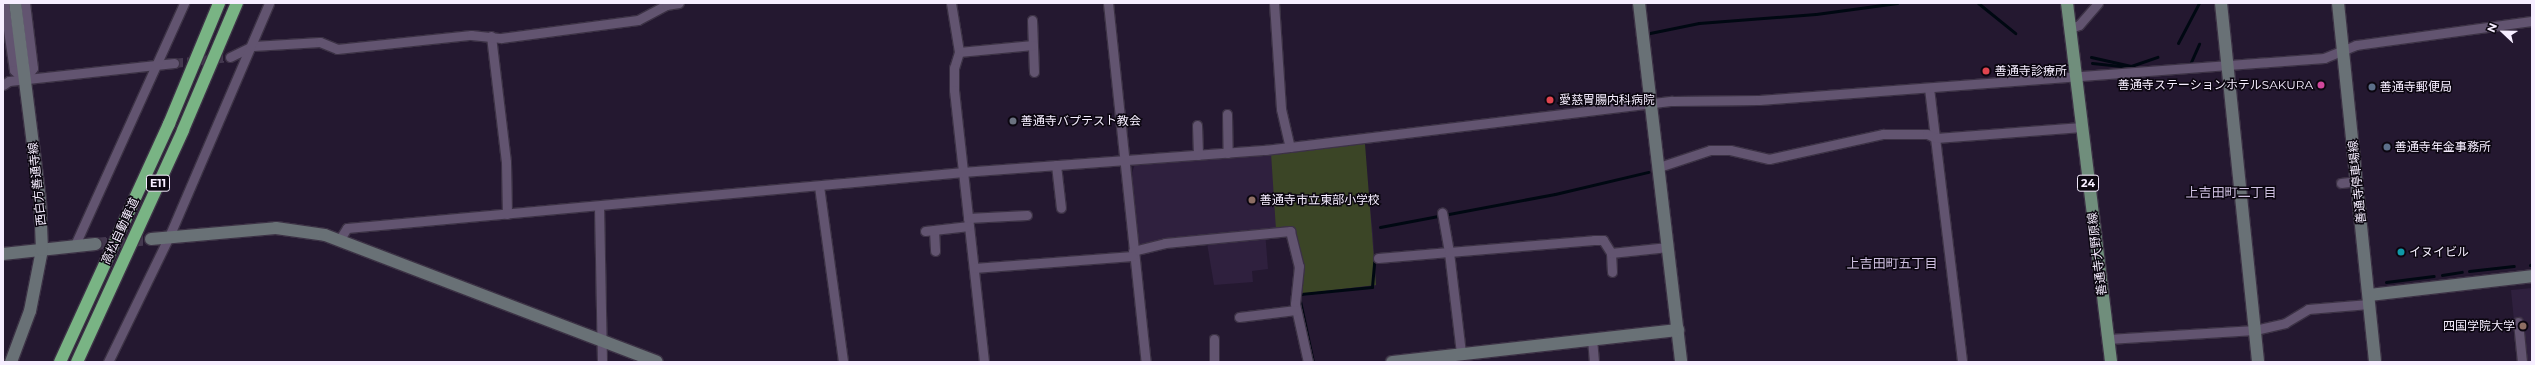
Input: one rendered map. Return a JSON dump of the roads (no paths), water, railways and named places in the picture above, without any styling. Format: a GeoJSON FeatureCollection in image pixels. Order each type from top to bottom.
{"type":"FeatureCollection","features":[{"type":"Feature","properties":{"kind":"highway","name":"高松自動車道"},"geometry":{"type":"LineString","coordinates":[[60,362],[169,124],[219,3]]}},
{"type":"Feature","properties":{"kind":"highway","name":"高松自動車道"},"geometry":{"type":"LineString","coordinates":[[77,362],[183,130],[237,3]]}},
{"type":"Feature","properties":{"kind":"main road","name":"善通寺大野原線"},"geometry":{"type":"LineString","coordinates":[[2067,3],[2111,362]]}},
{"type":"Feature","properties":{"kind":"street"},"geometry":{"type":"LineString","coordinates":[[4,3],[5,32],[14,70],[24,80]]}},
{"type":"Feature","properties":{"kind":"street","name":"西白方善通寺線"},"geometry":{"type":"LineString","coordinates":[[11,362],[30,311],[42,250],[40,200],[15,3]]}},
{"type":"Feature","properties":{"kind":"street"},"geometry":{"type":"LineString","coordinates":[[24,80],[33,68],[25,3]]}},
{"type":"Feature","properties":{"kind":"street"},"geometry":{"type":"LineString","coordinates":[[74,247],[159,64],[184,3]]}},
{"type":"Feature","properties":{"kind":"street"},"geometry":{"type":"LineString","coordinates":[[108,362],[169,238],[254,46],[269,3]]}},
{"type":"Feature","properties":{"kind":"street"},"geometry":{"type":"LineString","coordinates":[[230,57],[254,46],[320,42],[337,49],[472,35],[491,36],[638,20],[665,4],[679,3]]}},
{"type":"Feature","properties":{"kind":"street"},"geometry":{"type":"LineString","coordinates":[[951,3],[959,52],[954,68],[954,90],[984,362]]}},
{"type":"Feature","properties":{"kind":"street"},"geometry":{"type":"LineString","coordinates":[[1108,3],[1126,161],[1133,253],[1146,362]]}},
{"type":"Feature","properties":{"kind":"street"},"geometry":{"type":"LineString","coordinates":[[1274,3],[1281,109],[1290,147]]}},
{"type":"Feature","properties":{"kind":"street"},"geometry":{"type":"LineString","coordinates":[[1639,3],[1681,362]]}},
{"type":"Feature","properties":{"kind":"street"},"geometry":{"type":"LineString","coordinates":[[2070,28],[2079,25],[2098,3]]}},
{"type":"Feature","properties":{"kind":"street"},"geometry":{"type":"LineString","coordinates":[[2221,3],[2226,65],[2244,191],[2258,362]]}},
{"type":"Feature","properties":{"kind":"street","name":"善通寺停車場線"},"geometry":{"type":"LineString","coordinates":[[2338,3],[2375,362]]}},
{"type":"Feature","properties":{"kind":"street"},"geometry":{"type":"LineString","coordinates":[[1032,20],[1034,72]]}},
{"type":"Feature","properties":{"kind":"street"},"geometry":{"type":"LineString","coordinates":[[340,239],[346,228],[963,172],[1228,153],[1652,104],[1759,100],[2076,78],[2324,58],[2343,49],[2532,21]]}},
{"type":"Feature","properties":{"kind":"street"},"geometry":{"type":"LineString","coordinates":[[491,36],[506,162],[507,214]]}},
{"type":"Feature","properties":{"kind":"street"},"geometry":{"type":"LineString","coordinates":[[959,52],[1033,45]]}},
{"type":"Feature","properties":{"kind":"street"},"geometry":{"type":"LineString","coordinates":[[3,85],[24,80],[174,63]]}},
{"type":"Feature","properties":{"kind":"street"},"geometry":{"type":"LineString","coordinates":[[1929,88],[1962,362]]}},
{"type":"Feature","properties":{"kind":"street"},"geometry":{"type":"LineString","coordinates":[[1227,114],[1228,153]]}},
{"type":"Feature","properties":{"kind":"street"},"geometry":{"type":"LineString","coordinates":[[1196,125],[1198,155]]}},
{"type":"Feature","properties":{"kind":"street"},"geometry":{"type":"LineString","coordinates":[[1659,167],[1710,150],[1730,150],[1769,159],[1883,134],[1927,134],[1936,138],[2082,127]]}},
{"type":"Feature","properties":{"kind":"street"},"geometry":{"type":"LineString","coordinates":[[1056,165],[1061,208]]}},
{"type":"Feature","properties":{"kind":"street"},"geometry":{"type":"LineString","coordinates":[[819,186],[843,362]]}},
{"type":"Feature","properties":{"kind":"street"},"geometry":{"type":"LineString","coordinates":[[598,206],[602,362]]}},
{"type":"Feature","properties":{"kind":"street"},"geometry":{"type":"LineString","coordinates":[[934,251],[930,230],[969,222],[1027,215]]}},
{"type":"Feature","properties":{"kind":"street"},"geometry":{"type":"LineString","coordinates":[[1442,216],[1449,252],[1461,353]]}},
{"type":"Feature","properties":{"kind":"street"},"geometry":{"type":"LineString","coordinates":[[151,239],[276,228],[340,239],[602,340],[632,357],[657,362]]}},
{"type":"Feature","properties":{"kind":"street"},"geometry":{"type":"LineString","coordinates":[[974,268],[1133,253],[1165,243],[1290,231],[1299,266],[1296,310],[1308,362]]}},
{"type":"Feature","properties":{"kind":"street"},"geometry":{"type":"LineString","coordinates":[[1378,258],[1603,240],[1611,253],[1612,272]]}},
{"type":"Feature","properties":{"kind":"street"},"geometry":{"type":"LineString","coordinates":[[3,254],[95,244]]}},
{"type":"Feature","properties":{"kind":"street"},"geometry":{"type":"LineString","coordinates":[[1611,253],[1668,247]]}},
{"type":"Feature","properties":{"kind":"street"},"geometry":{"type":"LineString","coordinates":[[2108,339],[2255,330],[2284,323],[2308,309],[2532,276]]}},
{"type":"Feature","properties":{"kind":"street"},"geometry":{"type":"LineString","coordinates":[[1239,316],[1296,310]]}},
{"type":"Feature","properties":{"kind":"street"},"geometry":{"type":"LineString","coordinates":[[2518,322],[2522,362]]}},
{"type":"Feature","properties":{"kind":"street"},"geometry":{"type":"LineString","coordinates":[[1392,362],[1461,353],[1678,330]]}},
{"type":"Feature","properties":{"kind":"street"},"geometry":{"type":"LineString","coordinates":[[1214,339],[1214,362]]}},
{"type":"Feature","properties":{"kind":"street"},"geometry":{"type":"LineString","coordinates":[[1592,339],[1594,362]]}},
{"type":"Feature","properties":{"kind":"waterway"},"geometry":{"type":"LineString","coordinates":[[1645,34],[1699,23],[1816,14],[1897,3]]}},
{"type":"Feature","properties":{"kind":"waterway"},"geometry":{"type":"LineString","coordinates":[[1978,3],[2015,33]]}},
{"type":"Feature","properties":{"kind":"waterway"},"geometry":{"type":"LineString","coordinates":[[2178,43],[2199,3]]}},
{"type":"Feature","properties":{"kind":"waterway"},"geometry":{"type":"LineString","coordinates":[[2191,62],[2199,44]]}},
{"type":"Feature","properties":{"kind":"waterway"},"geometry":{"type":"LineString","coordinates":[[2091,57],[2131,66],[2157,57]]}},
{"type":"Feature","properties":{"kind":"waterway"},"geometry":{"type":"LineString","coordinates":[[2092,63],[2129,67]]}},
{"type":"Feature","properties":{"kind":"waterway"},"geometry":{"type":"LineString","coordinates":[[1380,227],[1555,194],[1648,172]]}},
{"type":"Feature","properties":{"kind":"waterway"},"geometry":{"type":"LineString","coordinates":[[1301,294],[1372,287],[1374,262]]}},
{"type":"Feature","properties":{"kind":"waterway"},"geometry":{"type":"LineString","coordinates":[[2469,271],[2514,266]]}},
{"type":"Feature","properties":{"kind":"waterway"},"geometry":{"type":"LineString","coordinates":[[2442,275],[2462,272]]}},
{"type":"Feature","properties":{"kind":"waterway"},"geometry":{"type":"LineString","coordinates":[[2386,282],[2434,276]]}},
{"type":"Feature","properties":{"kind":"waterway"},"geometry":{"type":"LineString","coordinates":[[1300,301],[1313,362]]}},
{"type":"Feature","properties":{"kind":"tunnel"},"geometry":{"type":"LineString","coordinates":[[174,63],[230,57]]}},
{"type":"Feature","properties":{"kind":"tunnel"},"geometry":{"type":"LineString","coordinates":[[95,244],[151,239]]}},
{"type":"Feature","properties":{"kind":"place","name":"善通寺診療所"},"geometry":{"type":"Point","coordinates":[1986,71]}},
{"type":"Feature","properties":{"kind":"place","name":"善通寺ステーションホテルSAKURA"},"geometry":{"type":"Point","coordinates":[2321,85]}},
{"type":"Feature","properties":{"kind":"place","name":"善通寺郵便局"},"geometry":{"type":"Point","coordinates":[2372,87]}},
{"type":"Feature","properties":{"kind":"place","name":"愛慈胃腸内科病院"},"geometry":{"type":"Point","coordinates":[1550,100]}},
{"type":"Feature","properties":{"kind":"place","name":"善通寺バプテスト教会"},"geometry":{"type":"Point","coordinates":[1013,121]}},
{"type":"Feature","properties":{"kind":"place","name":"善通寺年金事務所"},"geometry":{"type":"Point","coordinates":[2387,147]}},
{"type":"Feature","properties":{"kind":"place","name":"善通寺市立東部小学校"},"geometry":{"type":"Point","coordinates":[1252,200]}},
{"type":"Feature","properties":{"kind":"place","name":"イヌイビル"},"geometry":{"type":"Point","coordinates":[2401,252]}},
{"type":"Feature","properties":{"kind":"place","name":"四国学院大学"},"geometry":{"type":"Point","coordinates":[2523,326]}},
{"type":"Feature","properties":{"kind":"district","name":"上吉田町二丁目"},"geometry":{"type":"Point","coordinates":[2231,192]}},
{"type":"Feature","properties":{"kind":"district","name":"上吉田町五丁目"},"geometry":{"type":"Point","coordinates":[1892,263]}}]}
